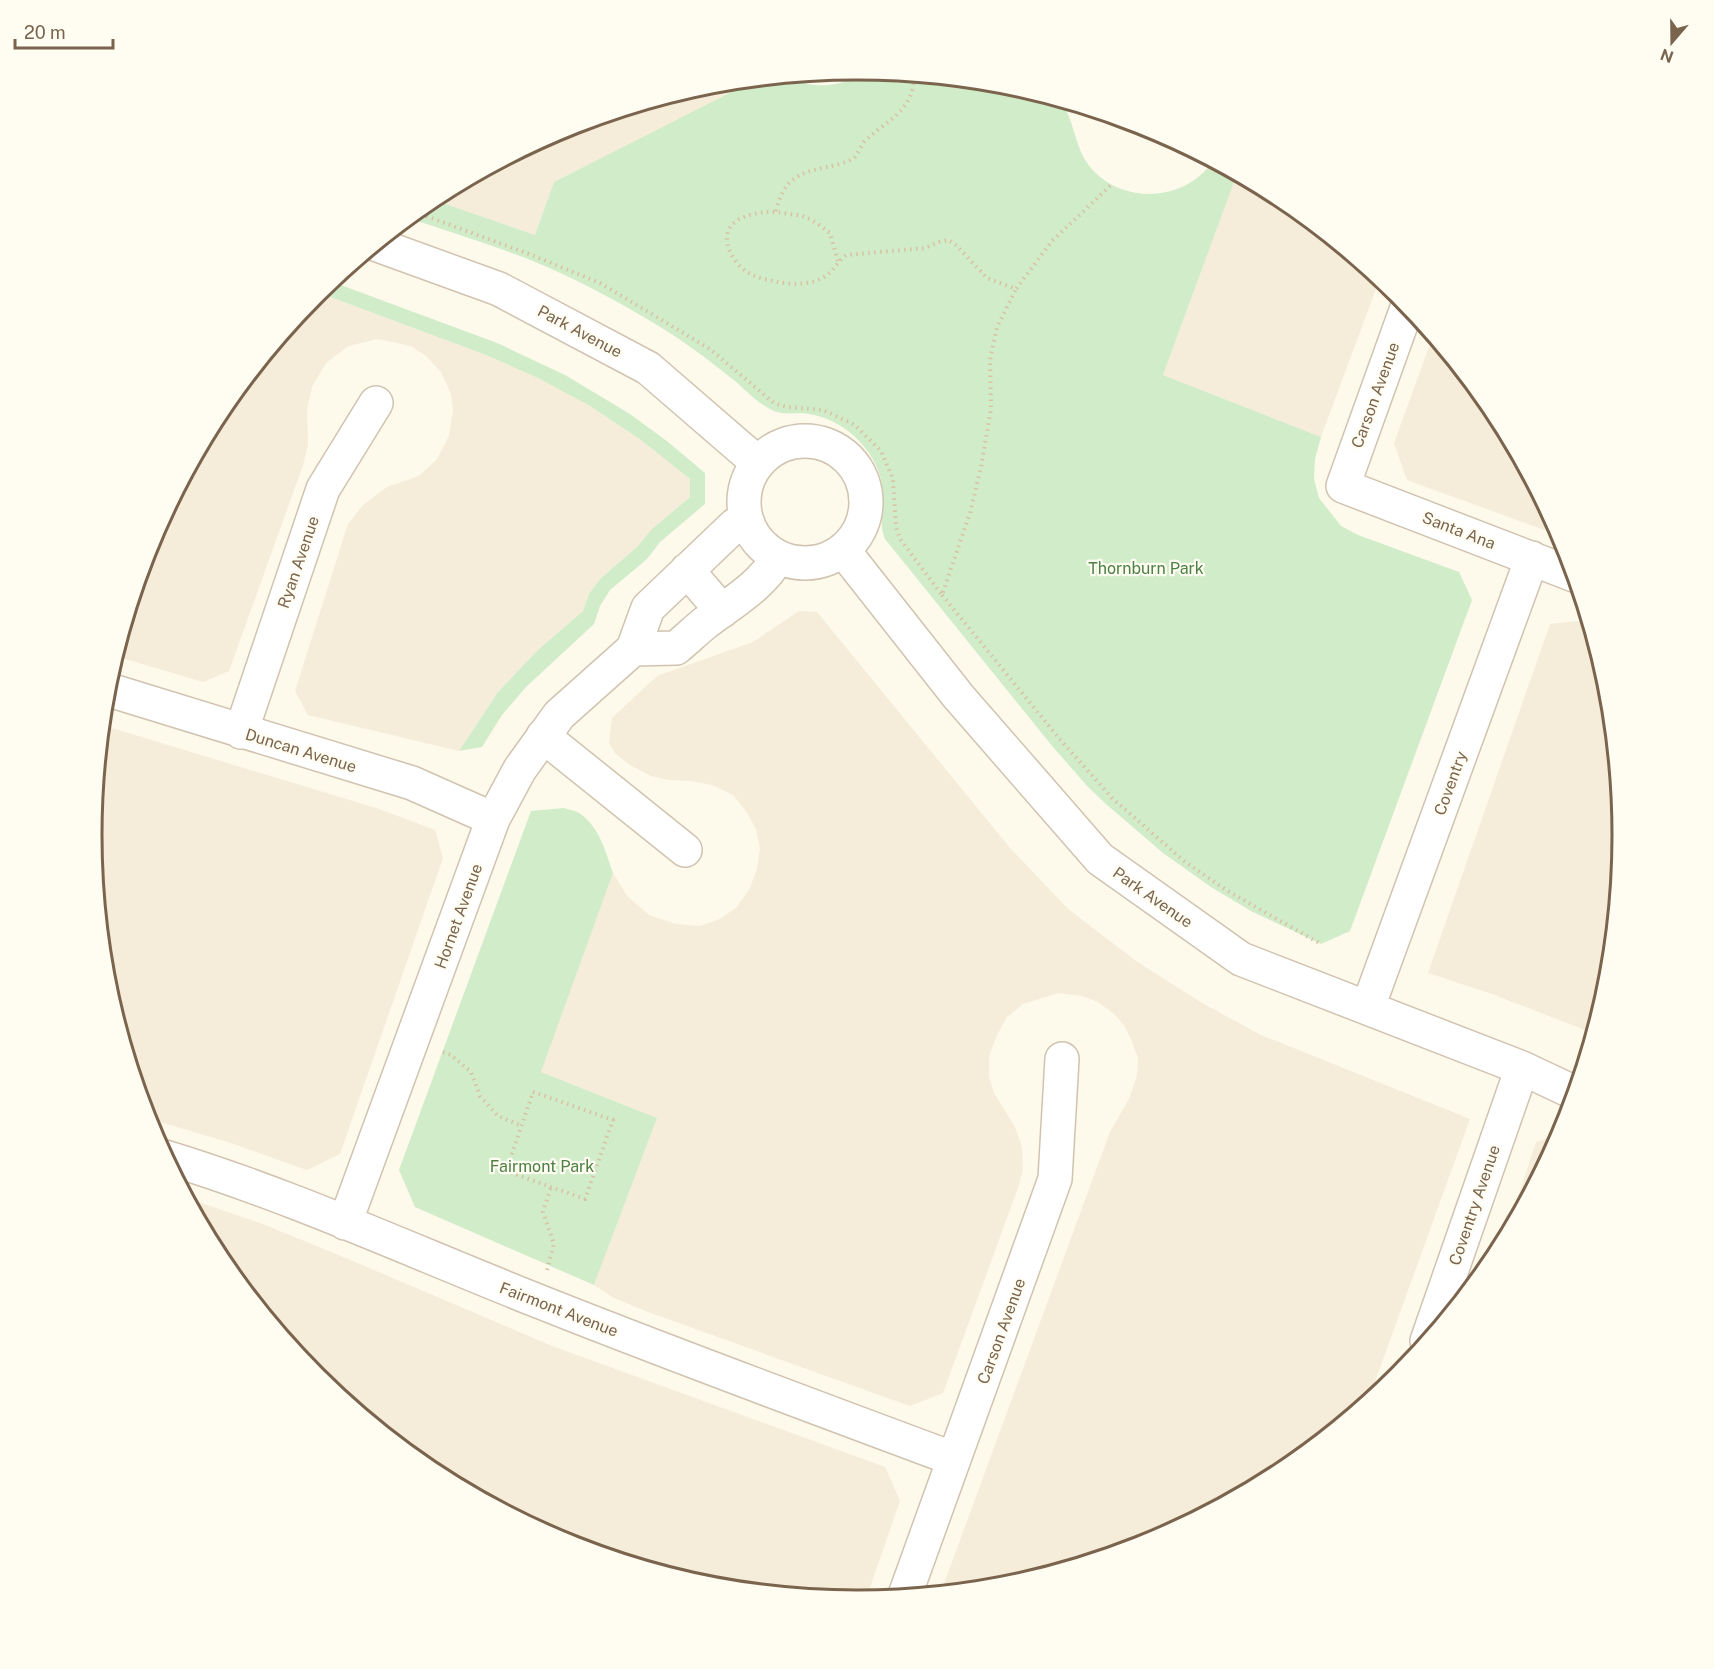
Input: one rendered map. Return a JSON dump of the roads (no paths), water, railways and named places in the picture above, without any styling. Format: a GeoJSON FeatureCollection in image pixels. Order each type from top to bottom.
{"type":"FeatureCollection","features":[{"type":"Feature","properties":{"kind":"street","name":"Park Avenue"},"geometry":{"type":"LineString","coordinates":[[383,247],[500,289],[648,368],[758,463]]}},
{"type":"Feature","properties":{"kind":"street","name":"Carson Avenue"},"geometry":{"type":"LineString","coordinates":[[1343,486],[1404,315]]}},
{"type":"Feature","properties":{"kind":"street","name":"Ryan Avenue"},"geometry":{"type":"LineString","coordinates":[[241,732],[323,489],[376,403]]}},
{"type":"Feature","properties":{"kind":"street"},"geometry":{"type":"LineString","coordinates":[[813,442],[832,447],[849,460],[860,476],[866,496],[865,516],[857,535],[843,550],[812,563],[794,562],[778,557],[759,543],[747,523],[744,502],[747,482],[758,463],[773,450],[792,443],[813,442]]}},
{"type":"Feature","properties":{"kind":"street","name":"Santa Ana"},"geometry":{"type":"LineString","coordinates":[[1343,486],[1564,571]]}},
{"type":"Feature","properties":{"kind":"street","name":"Hornet Avenue"},"geometry":{"type":"LineString","coordinates":[[345,1223],[493,819],[520,769],[559,715],[633,649],[648,608],[735,525],[747,523]]}},
{"type":"Feature","properties":{"kind":"street","name":"Park Avenue"},"geometry":{"type":"LineString","coordinates":[[843,550],[958,696],[1100,859],[1241,959],[1522,1068],[1567,1089]]}},
{"type":"Feature","properties":{"kind":"street"},"geometry":{"type":"LineString","coordinates":[[633,649],[676,648],[704,624],[733,604],[770,571],[778,557]]}},
{"type":"Feature","properties":{"kind":"street","name":"Coventry"},"geometry":{"type":"LineString","coordinates":[[1368,1007],[1532,558]]}},
{"type":"Feature","properties":{"kind":"street"},"geometry":{"type":"LineString","coordinates":[[687,570],[722,611]]}},
{"type":"Feature","properties":{"kind":"street","name":"Duncan Avenue"},"geometry":{"type":"LineString","coordinates":[[116,692],[412,783],[493,819]]}},
{"type":"Feature","properties":{"kind":"street"},"geometry":{"type":"LineString","coordinates":[[543,736],[685,850]]}},
{"type":"Feature","properties":{"kind":"street","name":"Carson Avenue"},"geometry":{"type":"LineString","coordinates":[[908,1588],[1055,1179],[1062,1059]]}},
{"type":"Feature","properties":{"kind":"street","name":"Coventry Avenue"},"geometry":{"type":"LineString","coordinates":[[1435,1320],[1522,1068]]}},
{"type":"Feature","properties":{"kind":"street","name":"Fairmont Avenue"},"geometry":{"type":"LineString","coordinates":[[176,1160],[215,1172],[345,1223],[538,1302],[954,1460]]}},
{"type":"Feature","properties":{"kind":"park label","name":"Thornburn Park"},"geometry":{"type":"Point","coordinates":[1146,568]}},
{"type":"Feature","properties":{"kind":"park label","name":"Fairmont Park"},"geometry":{"type":"Point","coordinates":[542,1166]}}]}
